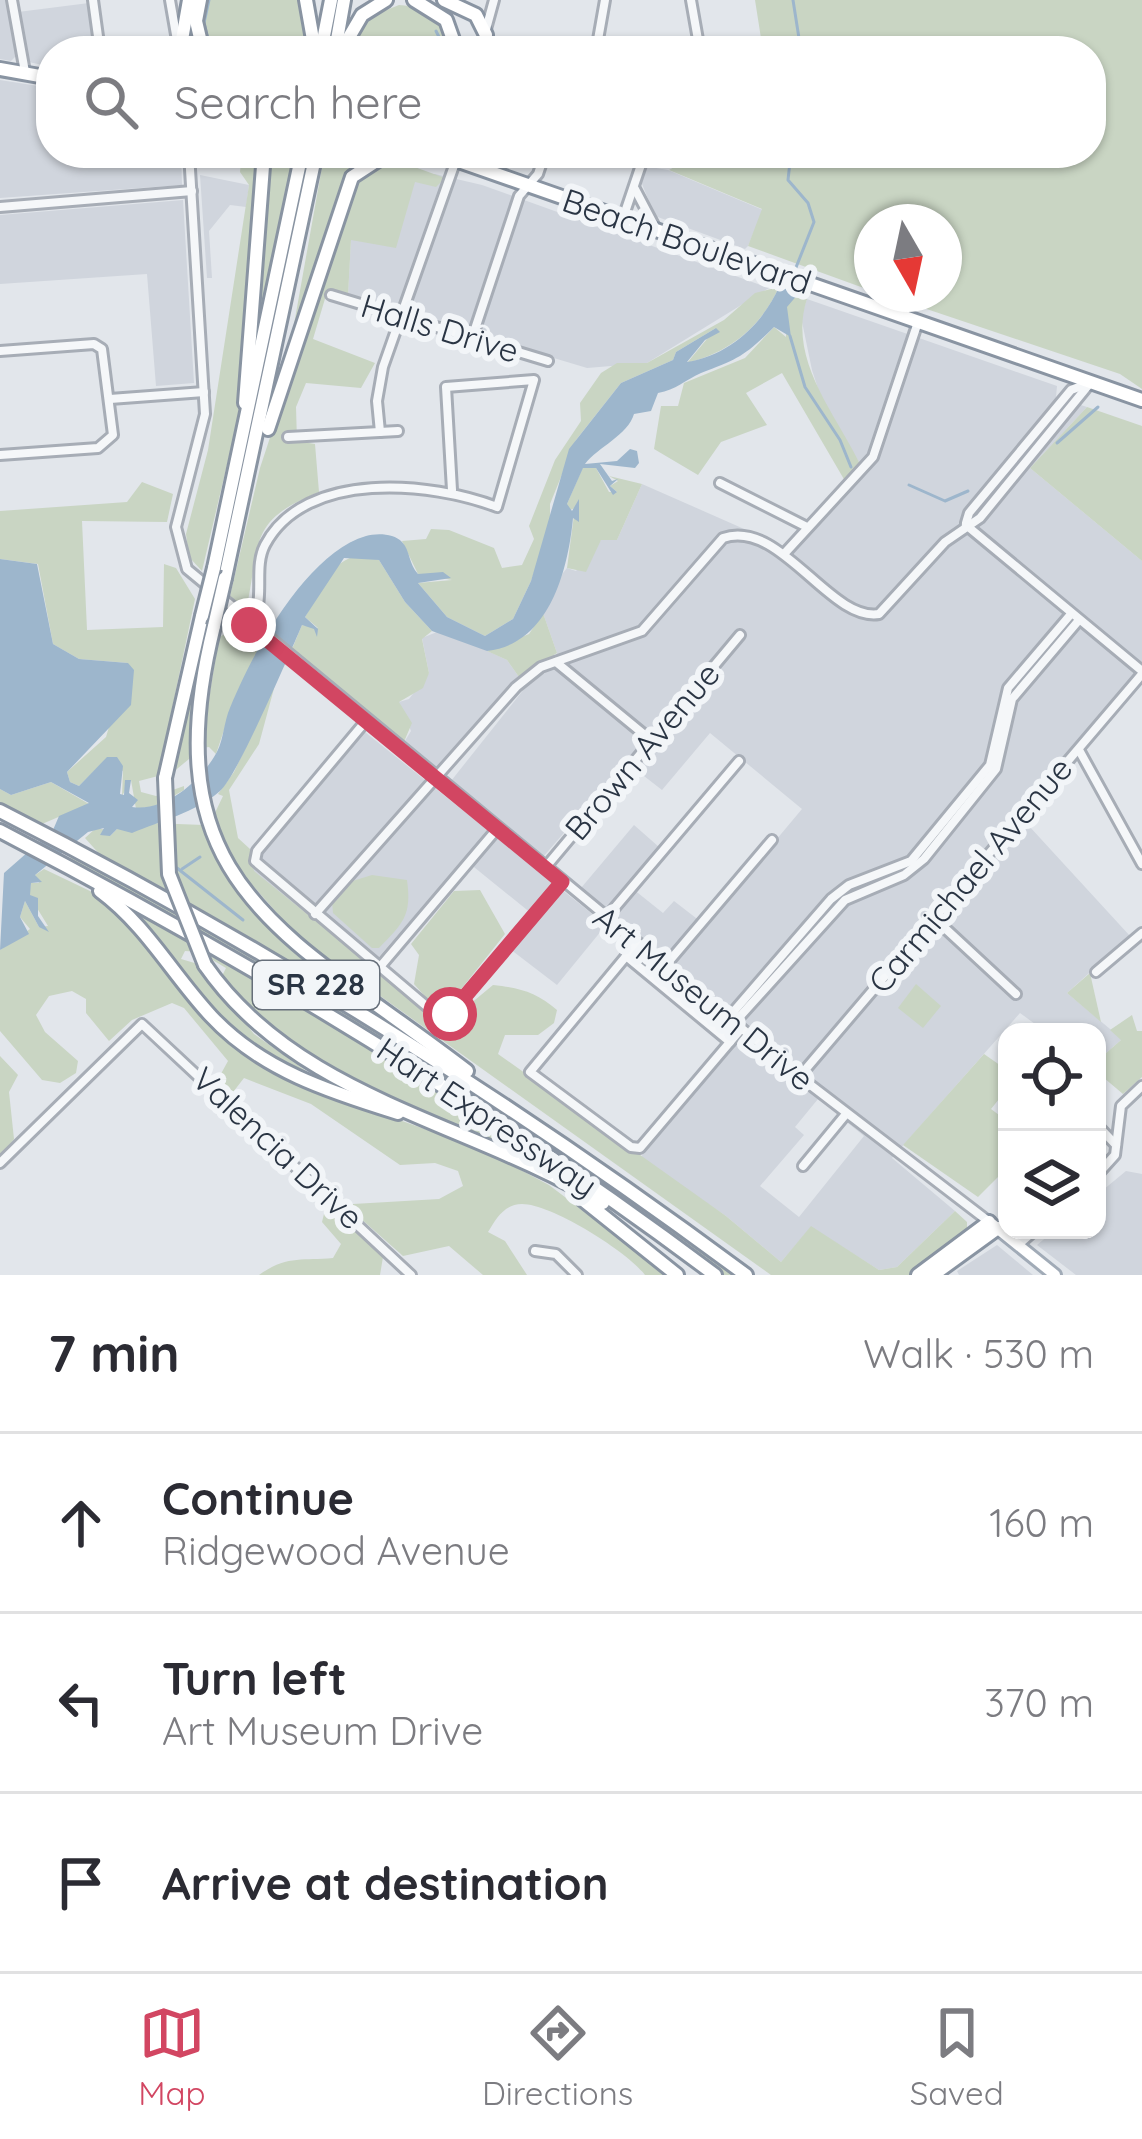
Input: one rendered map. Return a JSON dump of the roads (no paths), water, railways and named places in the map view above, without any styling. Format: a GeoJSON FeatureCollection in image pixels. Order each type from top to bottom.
{"type":"FeatureCollection","features":[{"type":"Feature","properties":{"kind":"highway"},"geometry":{"type":"LineString","coordinates":[[200,0],[196,21],[200,36]]}},
{"type":"Feature","properties":{"kind":"highway"},"geometry":{"type":"LineString","coordinates":[[306,0],[314,36]]}},
{"type":"Feature","properties":{"kind":"highway"},"geometry":{"type":"LineString","coordinates":[[322,36],[331,0]]}},
{"type":"Feature","properties":{"kind":"highway"},"geometry":{"type":"LineString","coordinates":[[340,36],[344,0]]}},
{"type":"Feature","properties":{"kind":"highway"},"geometry":{"type":"LineString","coordinates":[[348,36],[362,15],[386,0]]}},
{"type":"Feature","properties":{"kind":"highway"},"geometry":{"type":"LineString","coordinates":[[414,0],[446,20],[452,36]]}},
{"type":"Feature","properties":{"kind":"highway"},"geometry":{"type":"LineString","coordinates":[[444,0],[476,16],[488,14],[494,3]]}},
{"type":"Feature","properties":{"kind":"highway"},"geometry":{"type":"LineString","coordinates":[[179,4],[179,36]]}},
{"type":"Feature","properties":{"kind":"highway"},"geometry":{"type":"LineString","coordinates":[[476,16],[485,35]]}},
{"type":"Feature","properties":{"kind":"highway"},"geometry":{"type":"LineString","coordinates":[[0,69],[36,76]]}},
{"type":"Feature","properties":{"kind":"highway"},"geometry":{"type":"LineString","coordinates":[[242,479],[263,168]]}},
{"type":"Feature","properties":{"kind":"highway"},"geometry":{"type":"LineString","coordinates":[[242,479],[299,168]]}},
{"type":"Feature","properties":{"kind":"highway"},"geometry":{"type":"LineString","coordinates":[[313,168],[220,573],[165,778],[169,874],[205,965],[256,1026],[291,1054],[340,1082],[465,1133],[595,1198],[696,1261]]}},
{"type":"Feature","properties":{"kind":"highway"},"geometry":{"type":"LineString","coordinates":[[242,479],[347,185],[367,168]]}},
{"type":"Feature","properties":{"kind":"highway","name":"Beach Boulevard"},"geometry":{"type":"LineString","coordinates":[[481,168],[1142,400]]}},
{"type":"Feature","properties":{"kind":"highway"},"geometry":{"type":"LineString","coordinates":[[208,621],[195,756],[207,816],[233,874],[269,920],[549,1134]]}},
{"type":"Feature","properties":{"kind":"highway","name":"Hart Expressway"},"geometry":{"type":"LineString","coordinates":[[0,811],[303,977],[549,1134],[746,1275]]}},
{"type":"Feature","properties":{"kind":"highway","name":"Hart Expressway"},"geometry":{"type":"LineString","coordinates":[[0,832],[381,1046],[715,1275]]}},
{"type":"Feature","properties":{"kind":"highway"},"geometry":{"type":"LineString","coordinates":[[60,862],[128,913],[212,1018],[263,1059],[332,1091],[465,1133]]}},
{"type":"Feature","properties":{"kind":"highway"},"geometry":{"type":"LineString","coordinates":[[520,1160],[611,1220],[677,1275]]}},
{"type":"Feature","properties":{"kind":"highway"},"geometry":{"type":"LineString","coordinates":[[674,1221],[757,1275]]}},
{"type":"Feature","properties":{"kind":"highway"},"geometry":{"type":"LineString","coordinates":[[918,1275],[993,1225]]}},
{"type":"Feature","properties":{"kind":"highway"},"geometry":{"type":"LineString","coordinates":[[933,1275],[993,1225]]}},
{"type":"Feature","properties":{"kind":"main road","name":"Art Museum Drive"},"geometry":{"type":"LineString","coordinates":[[993,1225],[1055,1275]]}},
{"type":"Feature","properties":{"kind":"street"},"geometry":{"type":"LineString","coordinates":[[13,0],[25,74]]}},
{"type":"Feature","properties":{"kind":"street"},"geometry":{"type":"LineString","coordinates":[[93,0],[98,36]]}},
{"type":"Feature","properties":{"kind":"street"},"geometry":{"type":"LineString","coordinates":[[599,36],[605,0]]}},
{"type":"Feature","properties":{"kind":"street"},"geometry":{"type":"LineString","coordinates":[[691,0],[697,36]]}},
{"type":"Feature","properties":{"kind":"street"},"geometry":{"type":"LineString","coordinates":[[485,35],[494,3]]}},
{"type":"Feature","properties":{"kind":"street","name":"Art Museum Drive"},"geometry":{"type":"LineString","coordinates":[[190,168],[205,426],[178,516],[178,550],[198,583],[800,1077],[993,1225]]}},
{"type":"Feature","properties":{"kind":"street"},"geometry":{"type":"LineString","coordinates":[[380,432],[378,390],[403,316],[442,168]]}},
{"type":"Feature","properties":{"kind":"street"},"geometry":{"type":"LineString","coordinates":[[472,338],[519,196],[538,168]]}},
{"type":"Feature","properties":{"kind":"street"},"geometry":{"type":"LineString","coordinates":[[622,218],[640,168]]}},
{"type":"Feature","properties":{"kind":"street"},"geometry":{"type":"LineString","coordinates":[[634,185],[656,230]]}},
{"type":"Feature","properties":{"kind":"street"},"geometry":{"type":"LineString","coordinates":[[0,206],[192,191]]}},
{"type":"Feature","properties":{"kind":"street","name":"Halls Drive"},"geometry":{"type":"LineString","coordinates":[[332,295],[548,361]]}},
{"type":"Feature","properties":{"kind":"street"},"geometry":{"type":"LineString","coordinates":[[784,554],[873,457],[918,322]]}},
{"type":"Feature","properties":{"kind":"street"},"geometry":{"type":"LineString","coordinates":[[0,351],[98,346],[106,358],[113,434],[105,446],[0,455]]}},
{"type":"Feature","properties":{"kind":"street"},"geometry":{"type":"LineString","coordinates":[[249,625],[259,611],[263,546],[307,505],[373,488],[452,490],[497,507],[534,380],[446,387],[452,490]]}},
{"type":"Feature","properties":{"kind":"street"},"geometry":{"type":"LineString","coordinates":[[315,914],[516,687],[555,661],[642,631],[728,536],[784,554],[857,613],[873,615],[885,610],[966,525],[969,513],[1072,390],[1091,382]]}},
{"type":"Feature","properties":{"kind":"street"},"geometry":{"type":"LineString","coordinates":[[110,399],[204,392]]}},
{"type":"Feature","properties":{"kind":"street"},"geometry":{"type":"LineString","coordinates":[[288,437],[398,431]]}},
{"type":"Feature","properties":{"kind":"street"},"geometry":{"type":"LineString","coordinates":[[721,483],[808,527]]}},
{"type":"Feature","properties":{"kind":"street"},"geometry":{"type":"LineString","coordinates":[[966,525],[1140,675],[1142,693]]}},
{"type":"Feature","properties":{"kind":"street"},"geometry":{"type":"LineString","coordinates":[[637,943],[530,1072],[631,1148],[640,1148],[730,1042],[734,1023],[846,898],[904,875],[924,859],[996,769],[1018,691],[1076,617]]}},
{"type":"Feature","properties":{"kind":"street","name":"Brown Avenue"},"geometry":{"type":"LineString","coordinates":[[544,868],[740,635]]}},
{"type":"Feature","properties":{"kind":"street"},"geometry":{"type":"LineString","coordinates":[[555,661],[652,741]]}},
{"type":"Feature","properties":{"kind":"street","name":"Carmichael Avenue"},"geometry":{"type":"LineString","coordinates":[[800,1077],[1140,675]]}},
{"type":"Feature","properties":{"kind":"street"},"geometry":{"type":"LineString","coordinates":[[365,722],[257,850],[255,861],[379,968],[443,1016],[562,882]]}},
{"type":"Feature","properties":{"kind":"street"},"geometry":{"type":"LineString","coordinates":[[1078,749],[1142,864]]}},
{"type":"Feature","properties":{"kind":"street"},"geometry":{"type":"LineString","coordinates":[[606,918],[739,761]]}},
{"type":"Feature","properties":{"kind":"street"},"geometry":{"type":"LineString","coordinates":[[379,968],[497,829]]}},
{"type":"Feature","properties":{"kind":"street"},"geometry":{"type":"LineString","coordinates":[[665,966],[772,840]]}},
{"type":"Feature","properties":{"kind":"street"},"geometry":{"type":"LineString","coordinates":[[934,918],[1016,994]]}},
{"type":"Feature","properties":{"kind":"street"},"geometry":{"type":"LineString","coordinates":[[1096,972],[1142,934]]}},
{"type":"Feature","properties":{"kind":"street"},"geometry":{"type":"LineString","coordinates":[[626,956],[730,1042]]}},
{"type":"Feature","properties":{"kind":"street","name":"Valencia Drive"},"geometry":{"type":"LineString","coordinates":[[0,1163],[142,1024],[411,1275]]}},
{"type":"Feature","properties":{"kind":"street"},"geometry":{"type":"LineString","coordinates":[[1106,1166],[1117,1146],[1118,1114],[1142,1086]]}},
{"type":"Feature","properties":{"kind":"street"},"geometry":{"type":"LineString","coordinates":[[803,1166],[846,1114]]}},
{"type":"Feature","properties":{"kind":"street"},"geometry":{"type":"LineString","coordinates":[[1103,1131],[1117,1146]]}},
{"type":"Feature","properties":{"kind":"street"},"geometry":{"type":"LineString","coordinates":[[1018,1245],[1025,1239]]}},
{"type":"Feature","properties":{"kind":"street"},"geometry":{"type":"LineString","coordinates":[[535,1251],[556,1254],[578,1275]]}},
{"type":"Feature","properties":{"kind":"water"},"geometry":{"type":"Polygon","coordinates":[[[779,287],[799,293],[787,307],[791,337],[774,327],[740,356],[658,393],[651,411],[634,414],[626,428],[585,464],[617,461],[630,449],[637,451],[639,463],[635,468],[600,464],[612,481],[618,479],[610,486],[617,492],[613,495],[596,468],[583,468],[567,504],[572,511],[579,499],[579,522],[573,518],[560,582],[540,620],[526,635],[487,651],[432,631],[405,602],[379,560],[344,558],[305,617],[318,629],[317,637],[314,629],[302,625],[250,740],[220,791],[189,811],[132,833],[117,829],[110,836],[100,835],[104,828],[88,832],[35,875],[42,882],[31,883],[30,895],[38,898],[38,916],[49,932],[39,927],[25,901],[20,917],[29,934],[0,950],[4,873],[53,830],[59,816],[89,803],[51,782],[11,795],[0,789],[0,559],[37,564],[53,644],[79,659],[128,663],[134,670],[131,705],[67,772],[70,782],[79,786],[107,757],[117,757],[123,766],[120,794],[124,795],[125,780],[131,780],[129,793],[138,800],[132,807],[156,805],[179,794],[207,767],[266,636],[302,584],[344,546],[370,535],[399,539],[418,574],[443,572],[451,578],[418,583],[447,617],[485,636],[513,619],[531,581],[569,449],[621,383],[673,360],[676,352],[716,328],[720,332],[705,340],[687,362],[717,353],[753,326],[779,287]]]}},
{"type":"Feature","properties":{"kind":"waterway"},"geometry":{"type":"LineString","coordinates":[[207,36],[204,23],[209,0]]}},
{"type":"Feature","properties":{"kind":"waterway"},"geometry":{"type":"LineString","coordinates":[[793,0],[799,36]]}},
{"type":"Feature","properties":{"kind":"waterway"},"geometry":{"type":"LineString","coordinates":[[436,31],[438,36]]}},
{"type":"Feature","properties":{"kind":"waterway"},"geometry":{"type":"LineString","coordinates":[[789,168],[788,180],[808,203],[814,222],[793,275]]}},
{"type":"Feature","properties":{"kind":"waterway"},"geometry":{"type":"LineString","coordinates":[[790,336],[805,387],[840,440],[851,467]]}},
{"type":"Feature","properties":{"kind":"waterway"},"geometry":{"type":"LineString","coordinates":[[1057,443],[1098,407]]}},
{"type":"Feature","properties":{"kind":"waterway"},"geometry":{"type":"LineString","coordinates":[[909,485],[945,501],[968,491]]}},
{"type":"Feature","properties":{"kind":"waterway"},"geometry":{"type":"LineString","coordinates":[[182,869],[200,857]]}},
{"type":"Feature","properties":{"kind":"waterway"},"geometry":{"type":"LineString","coordinates":[[177,868],[243,920]]}}]}
